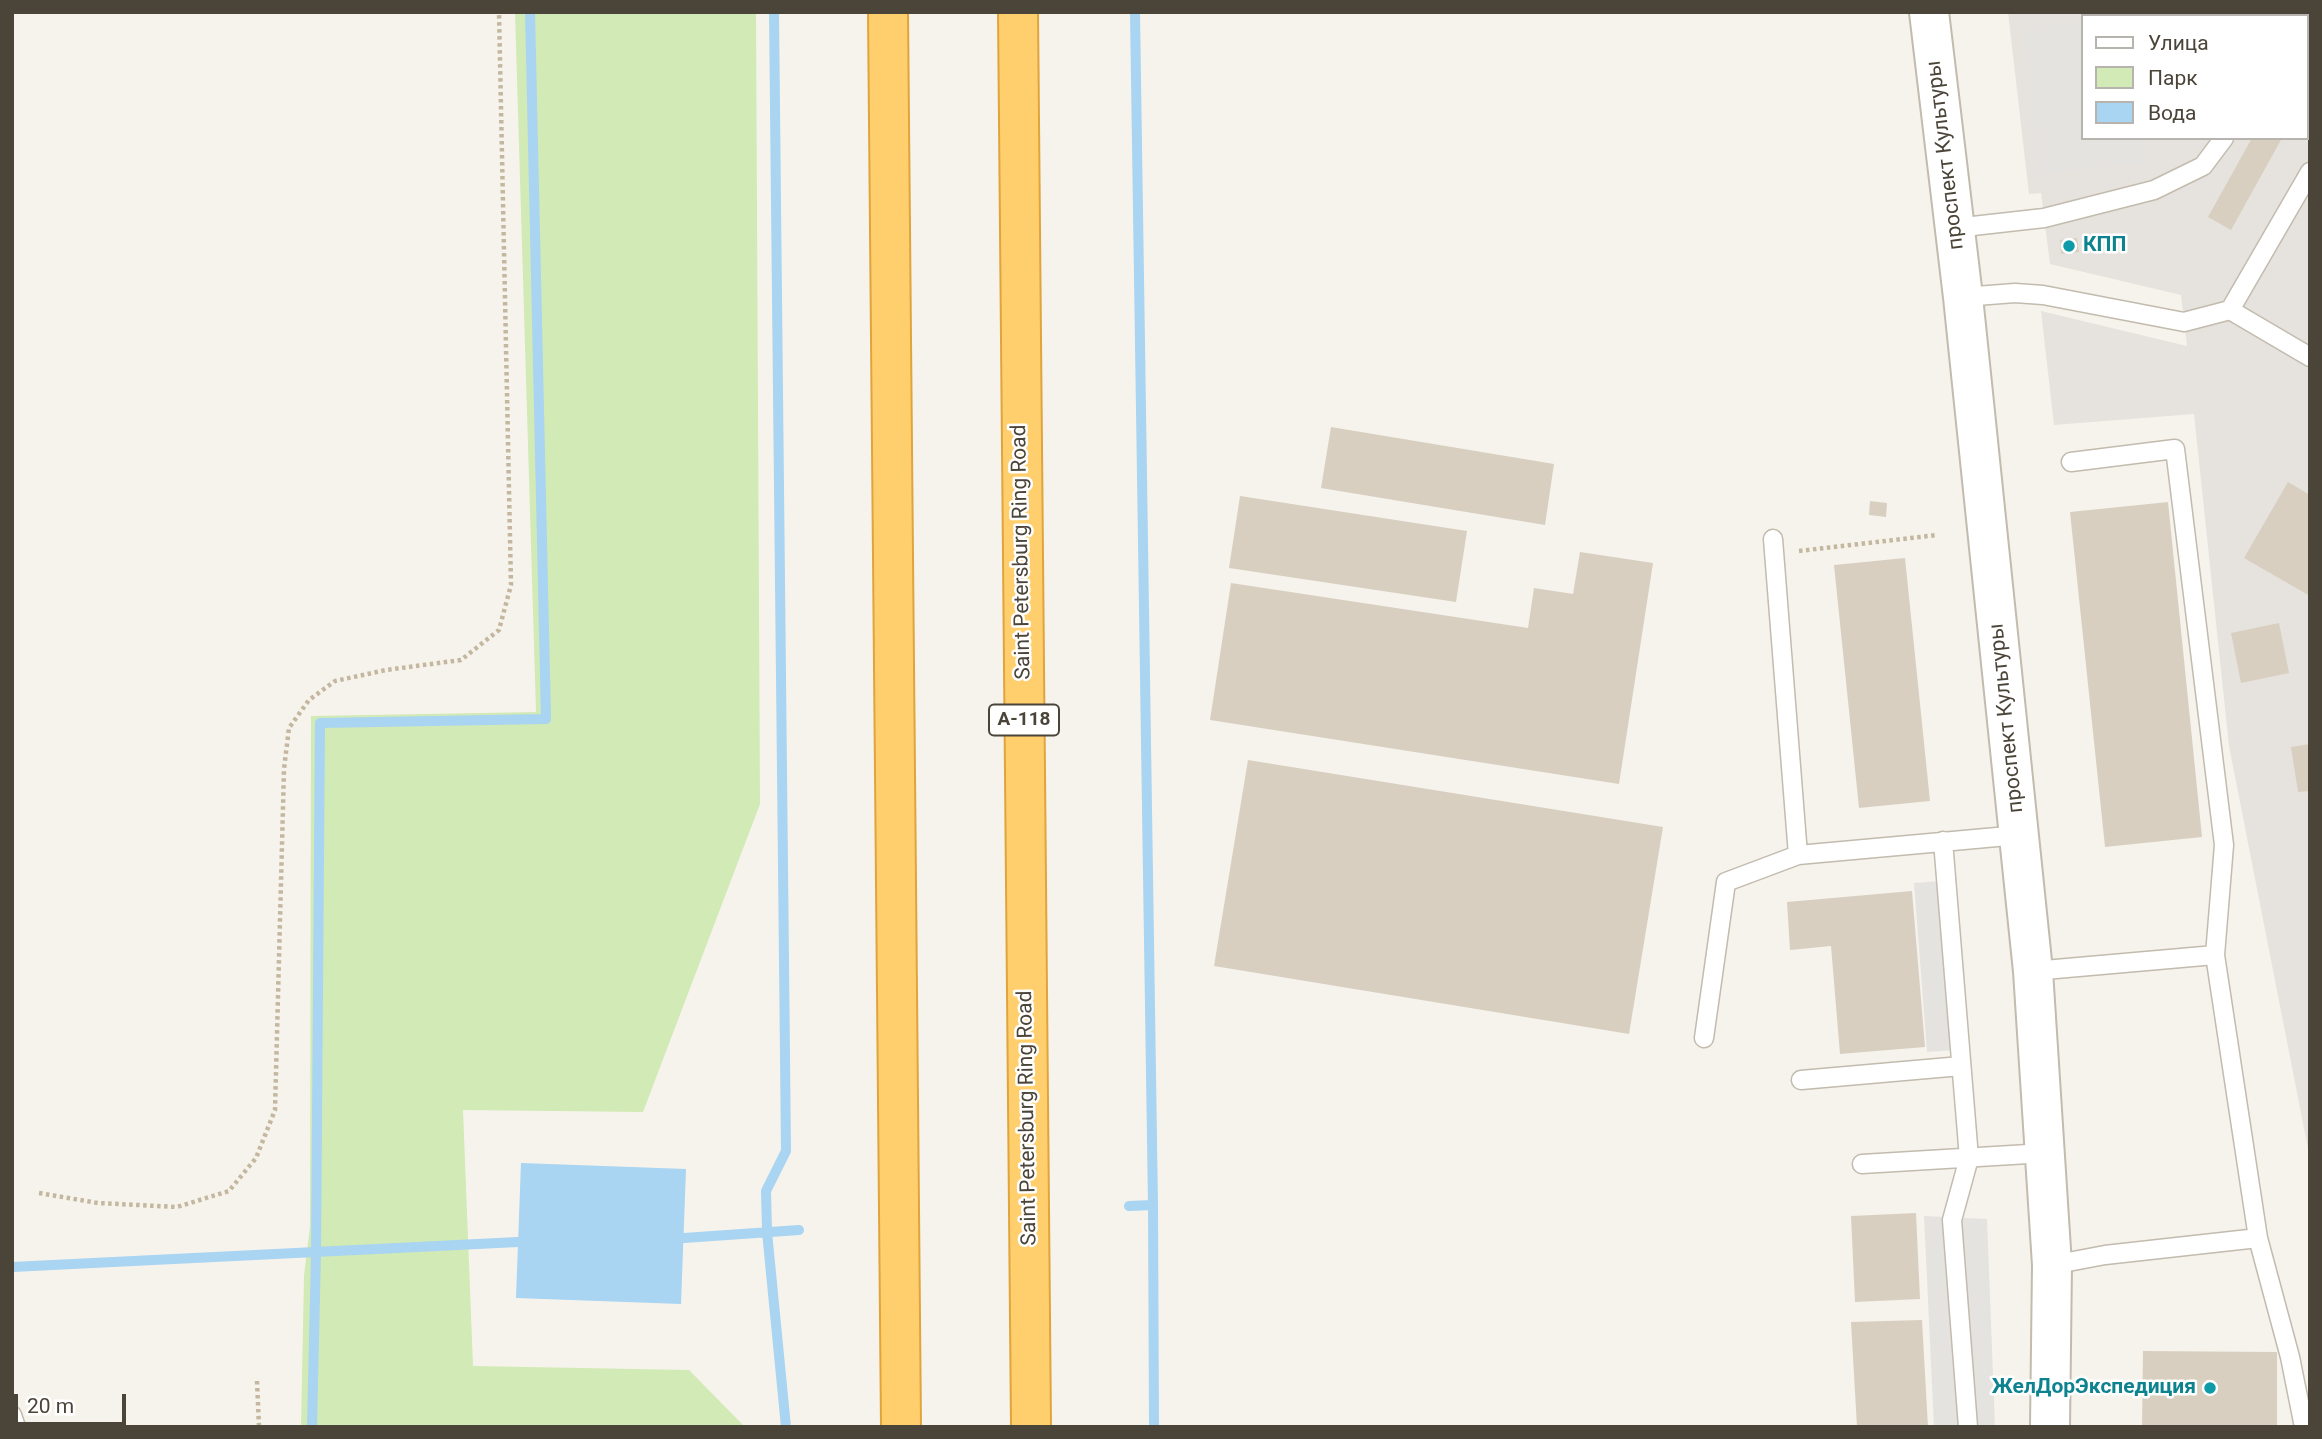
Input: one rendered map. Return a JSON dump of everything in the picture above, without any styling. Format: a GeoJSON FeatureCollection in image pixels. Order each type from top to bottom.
{"type":"FeatureCollection","features":[{"type":"Feature","properties":{"kind":"highway"},"geometry":{"type":"LineString","coordinates":[[888,12],[901,1427]]}},
{"type":"Feature","properties":{"kind":"highway","name":"Saint Petersburg Ring Road"},"geometry":{"type":"LineString","coordinates":[[1017,12],[1031,1427]]}},
{"type":"Feature","properties":{"kind":"street","name":"проспект Культуры"},"geometry":{"type":"LineString","coordinates":[[1929,12],[1963,297],[2033,971],[2052,1265],[2050,1427]]}},
{"type":"Feature","properties":{"kind":"lane"},"geometry":{"type":"LineString","coordinates":[[1955,228],[2044,218],[2154,190],[2203,166],[2222,140]]}},
{"type":"Feature","properties":{"kind":"lane"},"geometry":{"type":"LineString","coordinates":[[1963,297],[2015,293],[2043,295],[2185,322],[2230,310],[2310,172]]}},
{"type":"Feature","properties":{"kind":"lane"},"geometry":{"type":"LineString","coordinates":[[2230,310],[2310,357]]}},
{"type":"Feature","properties":{"kind":"lane"},"geometry":{"type":"LineString","coordinates":[[2071,462],[2175,449],[2224,845],[2215,955],[2258,1238],[2290,1357],[2304,1427]]}},
{"type":"Feature","properties":{"kind":"lane"},"geometry":{"type":"LineString","coordinates":[[1773,546],[1798,855]]}},
{"type":"Feature","properties":{"kind":"lane"},"geometry":{"type":"LineString","coordinates":[[1704,1038],[1726,882],[1798,855],[2019,835]]}},
{"type":"Feature","properties":{"kind":"lane"},"geometry":{"type":"LineString","coordinates":[[1943,841],[1969,1158],[1952,1220],[1968,1427]]}},
{"type":"Feature","properties":{"kind":"lane"},"geometry":{"type":"LineString","coordinates":[[2033,971],[2215,955]]}},
{"type":"Feature","properties":{"kind":"lane"},"geometry":{"type":"LineString","coordinates":[[1801,1080],[1961,1066]]}},
{"type":"Feature","properties":{"kind":"lane"},"geometry":{"type":"LineString","coordinates":[[1863,1164],[2045,1153]]}},
{"type":"Feature","properties":{"kind":"lane"},"geometry":{"type":"LineString","coordinates":[[2052,1265],[2105,1255],[2258,1238]]}},
{"type":"Feature","properties":{"kind":"lane"},"geometry":{"type":"LineString","coordinates":[[12,1416],[16,1427]]}},
{"type":"Feature","properties":{"kind":"path"},"geometry":{"type":"LineString","coordinates":[[39,1193],[98,1203],[177,1208],[229,1191],[256,1158],[275,1110],[284,769],[289,728],[309,700],[335,681],[386,670],[461,660],[499,630],[511,584],[499,12]]}},
{"type":"Feature","properties":{"kind":"path"},"geometry":{"type":"LineString","coordinates":[[1773,546],[1937,535]]}},
{"type":"Feature","properties":{"kind":"path"},"geometry":{"type":"LineString","coordinates":[[257,1381],[259,1427]]}},
{"type":"Feature","properties":{"kind":"shaded area"},"geometry":{"type":"Polygon","coordinates":[[[2008,12],[2310,12],[2310,1159],[2229,746],[2194,414],[2054,425],[2041,311],[2187,346],[2181,295],[2050,264],[2041,193],[2029,194],[2008,12]]]}},
{"type":"Feature","properties":{"kind":"shaded area"},"geometry":{"type":"Polygon","coordinates":[[[2153,12],[2286,12],[2285,14],[2138,14],[2153,12]]]}},
{"type":"Feature","properties":{"kind":"shaded area"},"geometry":{"type":"Polygon","coordinates":[[[2080,21],[2080,140],[2145,140],[2147,163],[2038,174],[2024,27],[2080,21]]]}},
{"type":"Feature","properties":{"kind":"shaded area"},"geometry":{"type":"Polygon","coordinates":[[[1940,881],[1954,1050],[1927,1052],[1914,883],[1940,881]]]}},
{"type":"Feature","properties":{"kind":"shaded area"},"geometry":{"type":"Polygon","coordinates":[[[1924,1216],[1987,1219],[1995,1427],[1934,1427],[1924,1216]]]}},
{"type":"Feature","properties":{"kind":"green space"},"geometry":{"type":"Polygon","coordinates":[[[515,12],[756,12],[760,804],[643,1112],[463,1110],[473,1366],[689,1370],[745,1427],[301,1427],[304,1276],[310,1226],[311,716],[536,712],[515,12]]]}},
{"type":"Feature","properties":{"kind":"water"},"geometry":{"type":"Polygon","coordinates":[[[521,1163],[686,1169],[681,1304],[516,1298],[521,1163]]]}},
{"type":"Feature","properties":{"kind":"building"},"geometry":{"type":"Polygon","coordinates":[[[2251,140],[2281,140],[2231,230],[2208,217],[2251,140]]]}},
{"type":"Feature","properties":{"kind":"building","name":"КПП"},"geometry":{"type":"Polygon","coordinates":[[[2077,238],[2079,252],[2061,254],[2060,240],[2077,238]]]}},
{"type":"Feature","properties":{"kind":"building"},"geometry":{"type":"Polygon","coordinates":[[[1331,427],[1554,464],[1545,525],[1321,488],[1331,427]]]}},
{"type":"Feature","properties":{"kind":"building"},"geometry":{"type":"Polygon","coordinates":[[[2288,482],[2310,495],[2310,596],[2244,558],[2288,482]]]}},
{"type":"Feature","properties":{"kind":"building"},"geometry":{"type":"Polygon","coordinates":[[[1240,496],[1467,531],[1456,602],[1229,568],[1240,496]]]}},
{"type":"Feature","properties":{"kind":"building"},"geometry":{"type":"Polygon","coordinates":[[[1870,501],[1887,503],[1886,517],[1869,515],[1870,501]]]}},
{"type":"Feature","properties":{"kind":"building"},"geometry":{"type":"Polygon","coordinates":[[[2168,502],[2202,837],[2105,847],[2070,512],[2168,502]]]}},
{"type":"Feature","properties":{"kind":"building"},"geometry":{"type":"Polygon","coordinates":[[[1580,552],[1653,563],[1619,784],[1210,720],[1231,583],[1528,628],[1534,588],[1573,594],[1580,552]]]}},
{"type":"Feature","properties":{"kind":"building"},"geometry":{"type":"Polygon","coordinates":[[[1905,558],[1930,801],[1859,808],[1834,565],[1905,558]]]}},
{"type":"Feature","properties":{"kind":"building"},"geometry":{"type":"Polygon","coordinates":[[[2279,623],[2289,673],[2241,683],[2231,633],[2279,623]]]}},
{"type":"Feature","properties":{"kind":"building"},"geometry":{"type":"Polygon","coordinates":[[[2310,744],[2310,791],[2298,792],[2291,747],[2310,744]]]}},
{"type":"Feature","properties":{"kind":"building"},"geometry":{"type":"Polygon","coordinates":[[[1248,760],[1663,827],[1629,1034],[1214,966],[1248,760]]]}},
{"type":"Feature","properties":{"kind":"building"},"geometry":{"type":"Polygon","coordinates":[[[1912,891],[1925,1047],[1840,1054],[1831,946],[1790,950],[1787,902],[1912,891]]]}},
{"type":"Feature","properties":{"kind":"building"},"geometry":{"type":"Polygon","coordinates":[[[1916,1213],[1920,1299],[1855,1302],[1851,1216],[1916,1213]]]}},
{"type":"Feature","properties":{"kind":"building"},"geometry":{"type":"Polygon","coordinates":[[[1922,1320],[1928,1427],[1857,1427],[1851,1322],[1922,1320]]]}},
{"type":"Feature","properties":{"kind":"building","name":"ЖелДорЭкспедиция"},"geometry":{"type":"Polygon","coordinates":[[[2143,1351],[2277,1352],[2277,1427],[2142,1427],[2143,1351]]]}},
{"type":"Feature","properties":{"kind":"waterway"},"geometry":{"type":"LineString","coordinates":[[312,1427],[320,723],[546,719],[530,12]]}},
{"type":"Feature","properties":{"kind":"waterway"},"geometry":{"type":"LineString","coordinates":[[774,12],[786,1151],[766,1191],[767,1232],[786,1427]]}},
{"type":"Feature","properties":{"kind":"waterway"},"geometry":{"type":"LineString","coordinates":[[1135,12],[1154,1427]]}},
{"type":"Feature","properties":{"kind":"waterway"},"geometry":{"type":"LineString","coordinates":[[1129,1206],[1153,1205]]}},
{"type":"Feature","properties":{"kind":"waterway"},"geometry":{"type":"LineString","coordinates":[[684,1238],[799,1230]]}},
{"type":"Feature","properties":{"kind":"waterway"},"geometry":{"type":"LineString","coordinates":[[12,1267],[518,1242]]}},
{"type":"Feature","properties":{"kind":"place","name":"КПП"},"geometry":{"type":"Point","coordinates":[2069,246]}},
{"type":"Feature","properties":{"kind":"place","name":"ЖелДорЭкспедиция"},"geometry":{"type":"Point","coordinates":[2210,1388]}}]}
